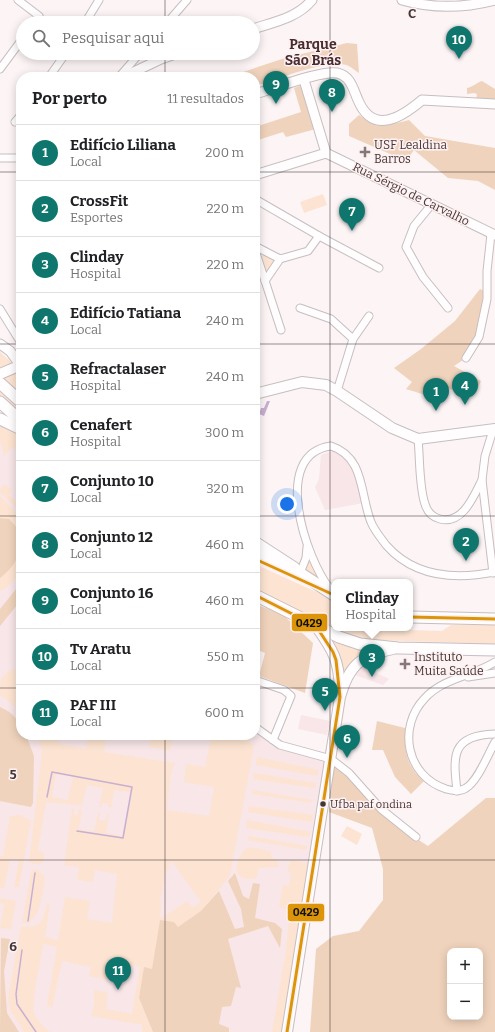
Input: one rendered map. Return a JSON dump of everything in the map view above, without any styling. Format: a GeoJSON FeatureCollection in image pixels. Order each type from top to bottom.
{"type":"FeatureCollection","features":[{"type":"Feature","properties":{"kind":"main road"},"geometry":{"type":"LineString","coordinates":[[0,374],[16,368]]}},
{"type":"Feature","properties":{"kind":"main road"},"geometry":{"type":"LineString","coordinates":[[260,393],[302,382],[326,385],[392,428],[418,439],[494,430]]}},
{"type":"Feature","properties":{"kind":"main road"},"geometry":{"type":"LineString","coordinates":[[0,383],[16,397]]}},
{"type":"Feature","properties":{"kind":"main road"},"geometry":{"type":"LineString","coordinates":[[0,402],[16,416]]}},
{"type":"Feature","properties":{"kind":"main road"},"geometry":{"type":"LineString","coordinates":[[0,419],[16,427]]}},
{"type":"Feature","properties":{"kind":"main road"},"geometry":{"type":"LineString","coordinates":[[260,555],[300,573],[331,593]]}},
{"type":"Feature","properties":{"kind":"main road"},"geometry":{"type":"LineString","coordinates":[[260,562],[331,594]]}},
{"type":"Feature","properties":{"kind":"main road"},"geometry":{"type":"LineString","coordinates":[[260,598],[339,637],[360,644],[398,648],[495,650]]}},
{"type":"Feature","properties":{"kind":"main road"},"geometry":{"type":"LineString","coordinates":[[413,617],[495,619]]}},
{"type":"Feature","properties":{"kind":"main road"},"geometry":{"type":"LineString","coordinates":[[316,626],[336,660],[340,697]]}},
{"type":"Feature","properties":{"kind":"main road"},"geometry":{"type":"LineString","coordinates":[[287,1032],[340,697],[349,673],[359,661],[374,653],[398,648]]}},
{"type":"Feature","properties":{"kind":"street"},"geometry":{"type":"LineString","coordinates":[[18,0],[39,16]]}},
{"type":"Feature","properties":{"kind":"street"},"geometry":{"type":"LineString","coordinates":[[89,16],[99,0]]}},
{"type":"Feature","properties":{"kind":"street"},"geometry":{"type":"LineString","coordinates":[[173,16],[187,0]]}},
{"type":"Feature","properties":{"kind":"street"},"geometry":{"type":"LineString","coordinates":[[260,27],[288,18],[302,10],[312,0]]}},
{"type":"Feature","properties":{"kind":"street"},"geometry":{"type":"LineString","coordinates":[[402,0],[427,5],[452,7],[495,0]]}},
{"type":"Feature","properties":{"kind":"street"},"geometry":{"type":"LineString","coordinates":[[0,69],[16,47]]}},
{"type":"Feature","properties":{"kind":"street"},"geometry":{"type":"LineString","coordinates":[[53,72],[61,60]]}},
{"type":"Feature","properties":{"kind":"street"},"geometry":{"type":"LineString","coordinates":[[123,72],[134,60]]}},
{"type":"Feature","properties":{"kind":"street"},"geometry":{"type":"LineString","coordinates":[[134,72],[159,60]]}},
{"type":"Feature","properties":{"kind":"street"},"geometry":{"type":"LineString","coordinates":[[260,93],[329,72],[342,75],[351,82],[358,100],[366,112],[380,120],[394,120],[402,116],[422,100],[495,104]]}},
{"type":"Feature","properties":{"kind":"street"},"geometry":{"type":"LineString","coordinates":[[260,173],[326,153],[304,80]]}},
{"type":"Feature","properties":{"kind":"street","name":"Rua Sérgio de Carvalho"},"geometry":{"type":"LineString","coordinates":[[326,153],[493,234]]}},
{"type":"Feature","properties":{"kind":"street"},"geometry":{"type":"LineString","coordinates":[[0,158],[16,158]]}},
{"type":"Feature","properties":{"kind":"street"},"geometry":{"type":"LineString","coordinates":[[260,202],[379,268]]}},
{"type":"Feature","properties":{"kind":"street"},"geometry":{"type":"LineString","coordinates":[[432,204],[414,226],[406,247],[423,277],[448,308]]}},
{"type":"Feature","properties":{"kind":"street"},"geometry":{"type":"LineString","coordinates":[[466,358],[479,337],[487,299],[487,271],[493,234]]}},
{"type":"Feature","properties":{"kind":"street"},"geometry":{"type":"LineString","coordinates":[[265,281],[280,259],[308,251],[319,236]]}},
{"type":"Feature","properties":{"kind":"street"},"geometry":{"type":"LineString","coordinates":[[260,249],[280,259]]}},
{"type":"Feature","properties":{"kind":"street"},"geometry":{"type":"LineString","coordinates":[[260,266],[281,330]]}},
{"type":"Feature","properties":{"kind":"street"},"geometry":{"type":"LineString","coordinates":[[300,308],[332,319],[353,339]]}},
{"type":"Feature","properties":{"kind":"street"},"geometry":{"type":"LineString","coordinates":[[0,309],[16,335]]}},
{"type":"Feature","properties":{"kind":"street"},"geometry":{"type":"LineString","coordinates":[[337,391],[353,339],[369,316]]}},
{"type":"Feature","properties":{"kind":"street"},"geometry":{"type":"LineString","coordinates":[[0,344],[10,351],[16,353]]}},
{"type":"Feature","properties":{"kind":"street"},"geometry":{"type":"LineString","coordinates":[[10,351],[16,360]]}},
{"type":"Feature","properties":{"kind":"street"},"geometry":{"type":"LineString","coordinates":[[331,591],[320,575],[307,545],[298,504],[300,475],[306,459],[310,454],[323,447],[331,446],[344,452],[360,474],[371,523],[382,540],[398,556],[419,569],[443,576],[456,577],[494,573],[482,480],[485,456],[494,430]]}},
{"type":"Feature","properties":{"kind":"street"},"geometry":{"type":"LineString","coordinates":[[418,439],[423,499],[429,512],[434,516],[449,519],[462,513],[482,480]]}},
{"type":"Feature","properties":{"kind":"street"},"geometry":{"type":"LineString","coordinates":[[260,544],[280,557],[300,573],[306,558],[307,545]]}},
{"type":"Feature","properties":{"kind":"street"},"geometry":{"type":"LineString","coordinates":[[495,662],[434,690],[418,705],[409,725],[408,735],[411,756],[422,775],[438,786],[457,791],[463,790],[471,784],[495,742]]}},
{"type":"Feature","properties":{"kind":"street"},"geometry":{"type":"LineString","coordinates":[[454,680],[495,672]]}},
{"type":"Feature","properties":{"kind":"street"},"geometry":{"type":"LineString","coordinates":[[260,682],[284,690],[291,696],[273,740]]}},
{"type":"Feature","properties":{"kind":"street"},"geometry":{"type":"LineString","coordinates":[[260,731],[288,748],[331,759],[348,773],[380,809],[416,837]]}},
{"type":"Feature","properties":{"kind":"street"},"geometry":{"type":"LineString","coordinates":[[457,791],[454,765],[457,751],[468,740],[482,735],[495,734]]}},
{"type":"Feature","properties":{"kind":"shaded area"},"geometry":{"type":"Polygon","coordinates":[[[347,43],[357,44],[359,73],[350,66],[346,65],[327,65],[314,67],[260,84],[260,72],[243,72],[285,58],[347,43]]]}},
{"type":"Feature","properties":{"kind":"shaded area"},"geometry":{"type":"Polygon","coordinates":[[[482,81],[495,89],[495,102],[476,100],[477,94],[467,94],[467,88],[482,81]]]}},
{"type":"Feature","properties":{"kind":"shaded area"},"geometry":{"type":"Polygon","coordinates":[[[302,85],[316,129],[286,137],[283,132],[260,139],[260,125],[301,112],[294,88],[302,85]]]}},
{"type":"Feature","properties":{"kind":"shaded area"},"geometry":{"type":"Polygon","coordinates":[[[359,115],[376,124],[389,124],[409,120],[425,136],[495,148],[495,190],[478,181],[448,178],[414,150],[406,161],[349,136],[349,124],[359,115]]]}},
{"type":"Feature","properties":{"kind":"shaded area"},"geometry":{"type":"Polygon","coordinates":[[[323,194],[327,205],[304,213],[300,202],[323,194]]]}},
{"type":"Feature","properties":{"kind":"shaded area"},"geometry":{"type":"Polygon","coordinates":[[[261,253],[275,261],[267,273],[261,253]]]}},
{"type":"Feature","properties":{"kind":"shaded area"},"geometry":{"type":"Polygon","coordinates":[[[480,289],[487,292],[481,326],[466,358],[454,366],[481,381],[475,394],[461,393],[448,388],[442,388],[432,397],[406,389],[412,382],[394,368],[421,349],[455,321],[480,289]]]}},
{"type":"Feature","properties":{"kind":"shaded area"},"geometry":{"type":"Polygon","coordinates":[[[0,352],[16,366],[16,389],[0,375],[0,352]]]}},
{"type":"Feature","properties":{"kind":"shaded area"},"geometry":{"type":"Polygon","coordinates":[[[0,390],[16,404],[16,411],[0,397],[0,390]]]}},
{"type":"Feature","properties":{"kind":"shaded area"},"geometry":{"type":"Polygon","coordinates":[[[267,401],[270,401],[264,416],[260,414],[260,411],[261,408],[264,408],[267,401]]]}},
{"type":"Feature","properties":{"kind":"shaded area"},"geometry":{"type":"Polygon","coordinates":[[[0,420],[16,428],[16,740],[260,740],[260,730],[263,734],[282,746],[326,758],[284,1032],[0,1032],[0,420]]]}},
{"type":"Feature","properties":{"kind":"shaded area"},"geometry":{"type":"Polygon","coordinates":[[[0,422],[16,430],[16,449],[12,447],[4,456],[0,439],[0,422]]]}},
{"type":"Feature","properties":{"kind":"shaded area"},"geometry":{"type":"Polygon","coordinates":[[[332,451],[339,454],[349,462],[358,479],[363,503],[325,510],[315,487],[319,479],[321,455],[332,451]]]}},
{"type":"Feature","properties":{"kind":"shaded area"},"geometry":{"type":"Polygon","coordinates":[[[5,484],[12,490],[9,495],[16,501],[16,507],[0,493],[0,489],[5,484]]]}},
{"type":"Feature","properties":{"kind":"shaded area"},"geometry":{"type":"Polygon","coordinates":[[[0,496],[16,513],[16,527],[9,519],[0,518],[0,496]]]}},
{"type":"Feature","properties":{"kind":"shaded area"},"geometry":{"type":"Polygon","coordinates":[[[0,518],[9,519],[16,527],[16,560],[11,568],[0,578],[0,518]]]}},
{"type":"Feature","properties":{"kind":"shaded area"},"geometry":{"type":"Polygon","coordinates":[[[309,555],[319,579],[305,571],[309,555]]]}},
{"type":"Feature","properties":{"kind":"shaded area"},"geometry":{"type":"Polygon","coordinates":[[[16,559],[16,578],[6,588],[0,591],[0,578],[16,559]]]}},
{"type":"Feature","properties":{"kind":"shaded area"},"geometry":{"type":"Polygon","coordinates":[[[260,566],[331,599],[331,626],[260,591],[260,566]]]}},
{"type":"Feature","properties":{"kind":"shaded area"},"geometry":{"type":"Polygon","coordinates":[[[16,589],[16,606],[0,626],[0,609],[16,589]]]}},
{"type":"Feature","properties":{"kind":"shaded area"},"geometry":{"type":"Polygon","coordinates":[[[260,606],[282,614],[313,643],[305,693],[260,676],[265,653],[260,651],[260,606]]]}},
{"type":"Feature","properties":{"kind":"shaded area"},"geometry":{"type":"Polygon","coordinates":[[[451,625],[495,625],[495,644],[375,640],[349,635],[341,631],[413,630],[442,631],[451,625]]]}},
{"type":"Feature","properties":{"kind":"shaded area"},"geometry":{"type":"Polygon","coordinates":[[[325,635],[373,650],[343,681],[325,635]]]}},
{"type":"Feature","properties":{"kind":"shaded area"},"geometry":{"type":"Polygon","coordinates":[[[360,665],[389,679],[383,685],[355,675],[360,665]]]}},
{"type":"Feature","properties":{"kind":"shaded area"},"geometry":{"type":"Polygon","coordinates":[[[13,669],[16,670],[16,708],[5,698],[0,696],[0,687],[3,676],[13,669]]]}},
{"type":"Feature","properties":{"kind":"shaded area"},"geometry":{"type":"Polygon","coordinates":[[[0,707],[9,712],[16,719],[16,740],[28,740],[34,756],[33,803],[31,807],[0,801],[0,707]]]}},
{"type":"Feature","properties":{"kind":"shaded area"},"geometry":{"type":"Polygon","coordinates":[[[301,715],[330,721],[327,735],[298,729],[301,715]]]}},
{"type":"Feature","properties":{"kind":"shaded area"},"geometry":{"type":"Polygon","coordinates":[[[377,721],[405,728],[407,757],[413,769],[424,781],[411,794],[395,777],[383,750],[372,750],[377,721]]]}},
{"type":"Feature","properties":{"kind":"shaded area"},"geometry":{"type":"Polygon","coordinates":[[[39,740],[59,740],[59,744],[86,749],[87,740],[105,740],[104,752],[175,763],[171,773],[167,810],[209,816],[214,787],[184,782],[186,764],[205,767],[211,740],[247,740],[254,746],[230,875],[201,912],[178,927],[173,922],[160,920],[152,969],[144,968],[139,998],[153,1032],[142,1032],[142,1025],[91,1016],[94,1004],[94,990],[108,993],[106,1009],[132,1014],[140,967],[113,962],[110,980],[89,976],[91,967],[62,961],[52,1008],[47,1005],[57,947],[44,944],[33,1008],[37,1018],[50,1032],[24,1032],[10,1010],[8,998],[21,926],[28,927],[37,925],[43,919],[47,903],[50,904],[45,937],[58,940],[65,897],[90,901],[87,919],[112,923],[117,874],[95,870],[93,882],[77,880],[79,867],[64,865],[72,808],[75,809],[74,815],[77,816],[79,809],[82,810],[79,829],[94,832],[98,813],[100,814],[99,820],[106,821],[107,814],[109,814],[106,833],[122,836],[132,793],[114,790],[111,808],[108,807],[109,804],[102,803],[101,807],[99,807],[103,788],[87,785],[82,806],[46,802],[38,850],[44,854],[44,861],[38,865],[29,862],[42,751],[39,740]],[[56,774],[52,797],[68,800],[73,777],[56,774]],[[171,860],[168,871],[166,870],[160,902],[160,919],[187,901],[193,908],[201,902],[171,860]]]}},
{"type":"Feature","properties":{"kind":"shaded area"},"geometry":{"type":"Polygon","coordinates":[[[150,740],[172,740],[170,751],[149,747],[150,740]]]}},
{"type":"Feature","properties":{"kind":"shaded area"},"geometry":{"type":"Polygon","coordinates":[[[257,757],[319,770],[317,776],[256,765],[257,757]]]}},
{"type":"Feature","properties":{"kind":"shaded area"},"geometry":{"type":"Polygon","coordinates":[[[334,764],[395,825],[428,846],[486,798],[495,798],[495,1032],[310,1032],[316,949],[333,936],[359,931],[383,900],[383,869],[372,828],[329,812],[334,764]]]}},
{"type":"Feature","properties":{"kind":"shaded area"},"geometry":{"type":"Polygon","coordinates":[[[254,773],[316,783],[315,788],[253,779],[254,773]]]}},
{"type":"Feature","properties":{"kind":"shaded area"},"geometry":{"type":"Polygon","coordinates":[[[253,790],[312,800],[311,803],[252,794],[253,790]]]}},
{"type":"Feature","properties":{"kind":"shaded area"},"geometry":{"type":"Polygon","coordinates":[[[249,806],[313,815],[312,822],[248,812],[249,806]]]}},
{"type":"Feature","properties":{"kind":"shaded area"},"geometry":{"type":"Polygon","coordinates":[[[20,815],[31,821],[19,887],[14,887],[19,860],[10,859],[4,889],[0,888],[0,856],[3,856],[10,816],[20,815]]]}},
{"type":"Feature","properties":{"kind":"shaded area"},"geometry":{"type":"Polygon","coordinates":[[[247,820],[310,832],[309,837],[246,828],[247,820]]]}},
{"type":"Feature","properties":{"kind":"shaded area"},"geometry":{"type":"Polygon","coordinates":[[[347,826],[362,834],[357,845],[341,836],[347,826]]]}},
{"type":"Feature","properties":{"kind":"shaded area"},"geometry":{"type":"Polygon","coordinates":[[[248,836],[307,846],[307,850],[247,840],[248,836]]]}},
{"type":"Feature","properties":{"kind":"shaded area"},"geometry":{"type":"Polygon","coordinates":[[[248,847],[270,851],[272,858],[278,861],[279,867],[259,868],[256,878],[248,879],[240,876],[236,870],[238,861],[245,849],[248,847]]]}},
{"type":"Feature","properties":{"kind":"shaded area"},"geometry":{"type":"Polygon","coordinates":[[[291,860],[309,863],[283,1032],[272,1032],[286,950],[290,911],[279,907],[283,885],[289,886],[291,873],[287,870],[291,860]]]}},
{"type":"Feature","properties":{"kind":"shaded area"},"geometry":{"type":"Polygon","coordinates":[[[37,869],[45,877],[41,902],[37,913],[29,923],[22,923],[31,872],[37,869]]]}},
{"type":"Feature","properties":{"kind":"shaded area"},"geometry":{"type":"Polygon","coordinates":[[[235,873],[243,896],[249,899],[253,883],[260,884],[255,918],[275,923],[282,929],[280,948],[268,926],[228,939],[241,988],[236,987],[231,1006],[222,1007],[219,1024],[229,1028],[229,1032],[153,1032],[139,998],[144,967],[152,969],[160,920],[174,922],[178,927],[201,911],[219,891],[235,929],[244,927],[241,909],[228,881],[235,873]]]}},
{"type":"Feature","properties":{"kind":"shaded area"},"geometry":{"type":"Polygon","coordinates":[[[0,898],[16,901],[11,929],[0,928],[4,904],[0,902],[0,898]]]}},
{"type":"Feature","properties":{"kind":"shaded area"},"geometry":{"type":"Polygon","coordinates":[[[1,938],[10,939],[4,971],[7,1013],[19,1032],[0,1032],[1,938]]]}},
{"type":"Feature","properties":{"kind":"waterway"},"geometry":{"type":"LineString","coordinates":[[47,797],[52,772],[132,787],[123,838],[77,831]]}},
{"type":"Feature","properties":{"kind":"waterway"},"geometry":{"type":"LineString","coordinates":[[28,921],[35,873]]}},
{"type":"Feature","properties":{"kind":"waterway"},"geometry":{"type":"LineString","coordinates":[[22,950],[16,994],[17,1004],[36,1032]]}},
{"type":"Feature","properties":{"kind":"transit line","name":"0429"},"geometry":{"type":"LineString","coordinates":[[260,561],[331,594]]}},
{"type":"Feature","properties":{"kind":"transit line","name":"0429"},"geometry":{"type":"LineString","coordinates":[[260,598],[316,626],[333,652],[336,660],[340,697],[287,1032]]}},
{"type":"Feature","properties":{"kind":"transit line","name":"0429"},"geometry":{"type":"LineString","coordinates":[[413,617],[495,619]]}},
{"type":"Feature","properties":{"kind":"place","name":"Tv Aratu"},"geometry":{"type":"Point","coordinates":[459,59]}},
{"type":"Feature","properties":{"kind":"place","name":"Conjunto 16"},"geometry":{"type":"Point","coordinates":[276,104]}},
{"type":"Feature","properties":{"kind":"place","name":"Conjunto 12"},"geometry":{"type":"Point","coordinates":[332,112]}},
{"type":"Feature","properties":{"kind":"place","name":"USF Lealdina Barros"},"geometry":{"type":"Point","coordinates":[365,152]}},
{"type":"Feature","properties":{"kind":"place","name":"Conjunto 10"},"geometry":{"type":"Point","coordinates":[352,231]}},
{"type":"Feature","properties":{"kind":"place","name":"Edifício Tatiana"},"geometry":{"type":"Point","coordinates":[465,405]}},
{"type":"Feature","properties":{"kind":"place","name":"Edifício Liliana"},"geometry":{"type":"Point","coordinates":[436,411]}},
{"type":"Feature","properties":{"kind":"place","name":"CrossFit"},"geometry":{"type":"Point","coordinates":[466,561]}},
{"type":"Feature","properties":{"kind":"place","name":"Instituto Muita Saúde"},"geometry":{"type":"Point","coordinates":[405,664]}},
{"type":"Feature","properties":{"kind":"place","name":"Clinday"},"geometry":{"type":"Point","coordinates":[372,677]}},
{"type":"Feature","properties":{"kind":"place","name":"Refractalaser"},"geometry":{"type":"Point","coordinates":[325,711]}},
{"type":"Feature","properties":{"kind":"place","name":"Cenafert"},"geometry":{"type":"Point","coordinates":[347,758]}},
{"type":"Feature","properties":{"kind":"place","name":"Ufba paf ondina"},"geometry":{"type":"Point","coordinates":[323,804]}},
{"type":"Feature","properties":{"kind":"place","name":"PAF III"},"geometry":{"type":"Point","coordinates":[118,990]}},
{"type":"Feature","properties":{"kind":"district","name":"Parque São Brás"},"geometry":{"type":"Point","coordinates":[313,52]}}]}
